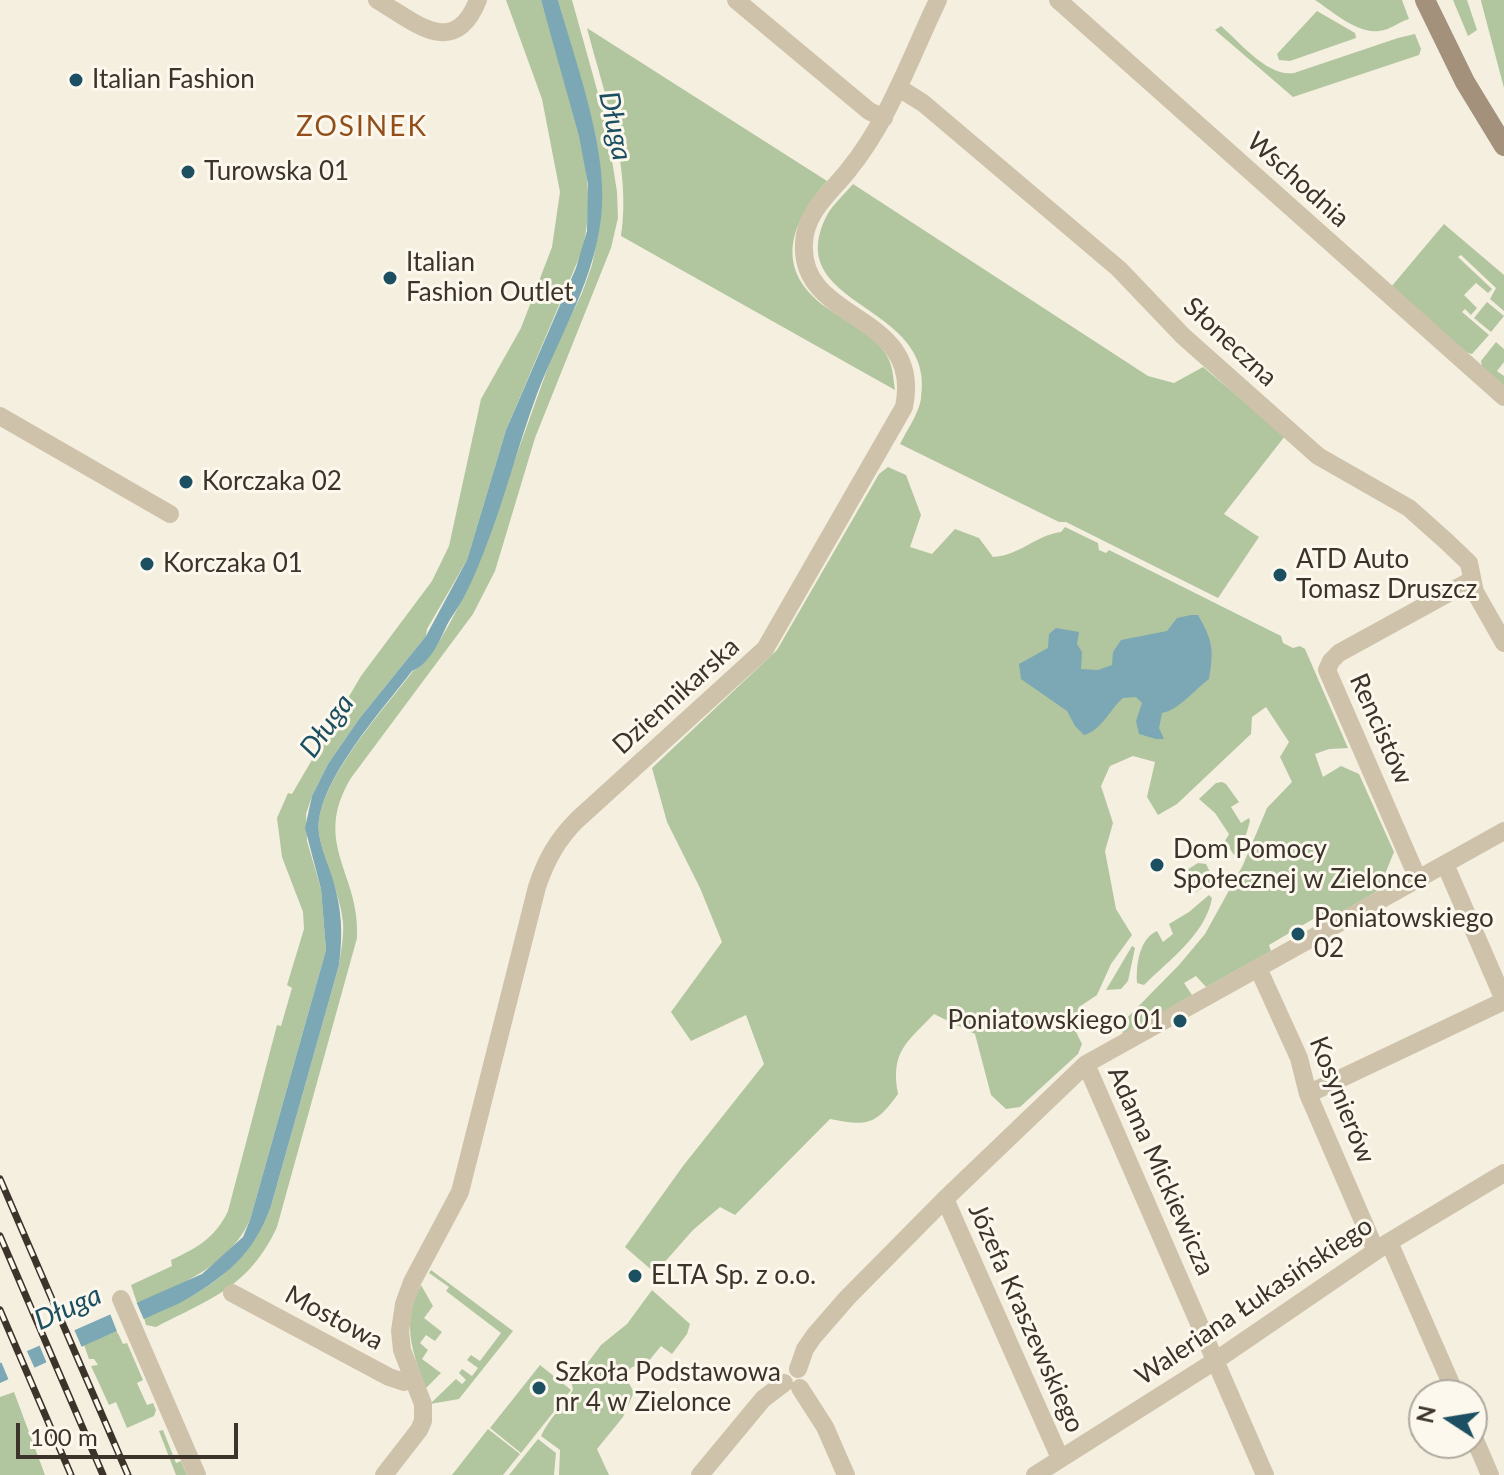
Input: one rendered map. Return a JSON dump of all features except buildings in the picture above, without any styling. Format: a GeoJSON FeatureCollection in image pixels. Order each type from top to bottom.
{"type":"FeatureCollection","features":[{"type":"Feature","properties":{"kind":"main road"},"geometry":{"type":"LineString","coordinates":[[1425,0],[1465,82],[1504,146]]}},
{"type":"Feature","properties":{"kind":"street"},"geometry":{"type":"LineString","coordinates":[[377,0],[428,29],[446,34],[465,23],[478,0]]}},
{"type":"Feature","properties":{"kind":"street"},"geometry":{"type":"LineString","coordinates":[[736,0],[869,111],[884,118]]}},
{"type":"Feature","properties":{"kind":"street","name":"Dziennikarska"},"geometry":{"type":"LineString","coordinates":[[384,1475],[423,1421],[423,1404],[404,1359],[401,1340],[404,1304],[412,1282],[460,1192],[537,887],[550,854],[577,820],[765,649],[904,407],[905,376],[895,348],[885,337],[819,289],[807,268],[803,251],[805,232],[811,217],[850,169],[884,118],[938,0]]}},
{"type":"Feature","properties":{"kind":"street","name":"Wschodnia"},"geometry":{"type":"LineString","coordinates":[[1058,0],[1504,397]]}},
{"type":"Feature","properties":{"kind":"street","name":"Słoneczna"},"geometry":{"type":"LineString","coordinates":[[899,88],[923,103],[1119,269],[1183,336],[1318,456],[1409,508],[1469,563],[1475,592],[1504,643]]}},
{"type":"Feature","properties":{"kind":"street"},"geometry":{"type":"LineString","coordinates":[[0,416],[170,514]]}},
{"type":"Feature","properties":{"kind":"street","name":"Rencistów"},"geometry":{"type":"LineString","coordinates":[[1418,879],[1327,670],[1339,653],[1472,580]]}},
{"type":"Feature","properties":{"kind":"street"},"geometry":{"type":"LineString","coordinates":[[700,1475],[763,1399],[794,1380],[805,1349],[821,1326],[945,1199],[1086,1064],[1504,831]]}},
{"type":"Feature","properties":{"kind":"street"},"geometry":{"type":"LineString","coordinates":[[1308,1094],[1504,1000],[1445,864]]}},
{"type":"Feature","properties":{"kind":"street","name":"Kosynierów"},"geometry":{"type":"LineString","coordinates":[[1258,968],[1299,1058],[1308,1094],[1448,1379]]}},
{"type":"Feature","properties":{"kind":"street","name":"Adama Mickiewicza"},"geometry":{"type":"LineString","coordinates":[[1086,1064],[1265,1475]]}},
{"type":"Feature","properties":{"kind":"street","name":"Waleriana Łukasińskiego"},"geometry":{"type":"LineString","coordinates":[[1035,1475],[1215,1361],[1382,1247],[1504,1173]]}},
{"type":"Feature","properties":{"kind":"street","name":"Józefa Kraszewskiego"},"geometry":{"type":"LineString","coordinates":[[945,1199],[1060,1458]]}},
{"type":"Feature","properties":{"kind":"street","name":"Mostowa"},"geometry":{"type":"LineString","coordinates":[[232,1293],[389,1377],[404,1382],[413,1379]]}},
{"type":"Feature","properties":{"kind":"street"},"geometry":{"type":"LineString","coordinates":[[121,1299],[197,1475]]}},
{"type":"Feature","properties":{"kind":"street"},"geometry":{"type":"LineString","coordinates":[[794,1380],[825,1427],[846,1475]]}},
{"type":"Feature","properties":{"kind":"green space"},"geometry":{"type":"Polygon","coordinates":[[[506,0],[541,0],[569,92],[578,124],[588,189],[582,251],[506,430],[467,560],[427,629],[426,636],[359,719],[328,764],[312,796],[306,814],[307,841],[321,889],[326,950],[250,1220],[230,1250],[217,1262],[187,1281],[137,1303],[131,1285],[172,1266],[171,1260],[197,1247],[211,1235],[228,1211],[277,1025],[281,1026],[292,988],[287,985],[304,929],[303,912],[282,857],[277,818],[288,793],[292,794],[361,676],[432,581],[449,546],[481,399],[521,328],[552,247],[560,192],[542,99],[506,0]]]}},
{"type":"Feature","properties":{"kind":"green space"},"geometry":{"type":"Polygon","coordinates":[[[558,0],[572,0],[606,122],[617,192],[618,218],[611,248],[535,438],[495,571],[473,614],[351,778],[340,801],[336,841],[352,895],[357,938],[277,1227],[254,1264],[227,1289],[156,1327],[146,1325],[144,1318],[204,1289],[236,1263],[250,1246],[271,1206],[339,965],[343,927],[341,911],[319,833],[320,814],[327,793],[353,748],[413,671],[430,656],[456,612],[474,574],[552,356],[592,265],[602,205],[601,177],[593,131],[558,0]]]}},
{"type":"Feature","properties":{"kind":"green space"},"geometry":{"type":"Polygon","coordinates":[[[1315,0],[1402,0],[1409,19],[1387,29],[1371,31],[1345,21],[1315,0]]]}},
{"type":"Feature","properties":{"kind":"green space"},"geometry":{"type":"Polygon","coordinates":[[[1453,0],[1467,0],[1477,30],[1468,36],[1453,0]]]}},
{"type":"Feature","properties":{"kind":"green space"},"geometry":{"type":"Polygon","coordinates":[[[1504,0],[1504,88],[1481,1],[1504,0]]]}},
{"type":"Feature","properties":{"kind":"green space"},"geometry":{"type":"Polygon","coordinates":[[[1317,11],[1355,33],[1356,38],[1290,61],[1279,60],[1277,54],[1317,11]]]}},
{"type":"Feature","properties":{"kind":"green space"},"geometry":{"type":"Polygon","coordinates":[[[1221,26],[1264,64],[1284,73],[1294,73],[1415,34],[1421,49],[1419,55],[1293,97],[1215,30],[1221,26]]]}},
{"type":"Feature","properties":{"kind":"green space"},"geometry":{"type":"Polygon","coordinates":[[[587,28],[827,181],[804,213],[797,230],[793,246],[799,278],[827,308],[866,334],[886,354],[895,390],[621,236],[623,183],[620,157],[587,28]]]}},
{"type":"Feature","properties":{"kind":"green space"},"geometry":{"type":"Polygon","coordinates":[[[853,184],[1148,376],[1174,383],[1203,367],[1285,436],[1224,514],[1259,537],[1218,598],[900,444],[920,405],[920,367],[907,343],[887,323],[841,289],[824,271],[818,247],[826,217],[853,184]]]}},
{"type":"Feature","properties":{"kind":"green space"},"geometry":{"type":"Polygon","coordinates":[[[1444,224],[1504,275],[1504,311],[1490,299],[1496,288],[1461,255],[1458,257],[1492,289],[1488,293],[1476,283],[1464,295],[1477,308],[1471,315],[1465,309],[1462,312],[1489,335],[1472,354],[1465,352],[1391,287],[1444,224]]]}},
{"type":"Feature","properties":{"kind":"green space"},"geometry":{"type":"Polygon","coordinates":[[[1487,302],[1504,316],[1491,332],[1474,318],[1487,302]]]}},
{"type":"Feature","properties":{"kind":"green space"},"geometry":{"type":"Polygon","coordinates":[[[1496,342],[1504,349],[1504,362],[1497,371],[1504,376],[1504,386],[1482,367],[1481,361],[1496,342]]]}},
{"type":"Feature","properties":{"kind":"green space"},"geometry":{"type":"Polygon","coordinates":[[[888,467],[906,475],[921,515],[910,547],[932,554],[955,529],[979,538],[993,557],[1002,556],[1061,532],[1065,527],[1098,543],[1099,550],[1106,553],[1109,550],[1281,636],[1283,643],[1305,649],[1348,748],[1329,749],[1315,754],[1323,777],[1341,766],[1359,774],[1394,852],[1385,874],[1388,885],[1338,914],[1320,915],[1269,945],[1271,951],[1206,987],[1196,976],[1184,983],[1192,995],[1124,1035],[1119,1026],[1205,934],[1243,865],[1267,808],[1292,782],[1280,757],[1289,742],[1266,707],[1252,717],[1251,734],[1177,804],[1158,815],[1147,797],[1155,762],[1133,756],[1110,766],[1101,786],[1113,823],[1105,851],[1116,909],[1132,935],[1111,964],[1097,995],[1079,1007],[1082,1017],[1072,1024],[1082,1044],[1078,1054],[1020,1107],[1006,1109],[991,1095],[975,1034],[934,1014],[903,1049],[896,1068],[898,1094],[883,1112],[862,1123],[830,1119],[735,1215],[720,1207],[693,1230],[655,1273],[625,1247],[683,1166],[764,1064],[746,1015],[691,1041],[671,1012],[722,942],[700,888],[667,822],[652,768],[777,650],[879,474],[888,467]]]}},
{"type":"Feature","properties":{"kind":"green space"},"geometry":{"type":"Polygon","coordinates":[[[1222,782],[1239,802],[1231,807],[1241,823],[1249,818],[1250,821],[1243,845],[1234,855],[1225,841],[1229,834],[1215,813],[1199,799],[1216,783],[1222,782]]]}},
{"type":"Feature","properties":{"kind":"green space"},"geometry":{"type":"Polygon","coordinates":[[[1198,863],[1206,864],[1213,878],[1212,882],[1196,892],[1185,871],[1198,863]]]}},
{"type":"Feature","properties":{"kind":"green space"},"geometry":{"type":"Polygon","coordinates":[[[1209,895],[1212,898],[1208,911],[1194,935],[1144,985],[1137,983],[1138,961],[1146,940],[1157,931],[1163,942],[1173,934],[1169,924],[1209,895]]]}},
{"type":"Feature","properties":{"kind":"green space"},"geometry":{"type":"Polygon","coordinates":[[[1132,946],[1135,948],[1128,981],[1121,989],[1106,990],[1132,946]]]}},
{"type":"Feature","properties":{"kind":"green space"},"geometry":{"type":"Polygon","coordinates":[[[431,1270],[513,1331],[459,1399],[430,1404],[456,1379],[462,1384],[466,1380],[459,1373],[462,1369],[472,1376],[478,1368],[467,1360],[471,1355],[480,1361],[501,1333],[446,1291],[449,1287],[429,1273],[431,1270]]]}},
{"type":"Feature","properties":{"kind":"green space"},"geometry":{"type":"Polygon","coordinates":[[[421,1285],[433,1306],[424,1318],[442,1332],[435,1341],[426,1335],[420,1343],[428,1350],[422,1359],[441,1373],[426,1388],[416,1362],[410,1324],[421,1285]]]}},
{"type":"Feature","properties":{"kind":"green space"},"geometry":{"type":"Polygon","coordinates":[[[652,1290],[690,1324],[687,1334],[672,1354],[661,1346],[647,1363],[632,1367],[624,1375],[634,1392],[623,1417],[597,1449],[609,1475],[559,1475],[560,1450],[541,1436],[573,1390],[569,1371],[580,1373],[601,1345],[627,1324],[652,1290]]]}},
{"type":"Feature","properties":{"kind":"green space"},"geometry":{"type":"Polygon","coordinates":[[[117,1331],[123,1344],[127,1343],[143,1380],[137,1383],[147,1405],[153,1403],[156,1410],[154,1416],[127,1428],[116,1402],[109,1405],[91,1366],[98,1365],[94,1359],[89,1359],[84,1345],[117,1331]]]}},
{"type":"Feature","properties":{"kind":"green space"},"geometry":{"type":"Polygon","coordinates":[[[540,1365],[571,1390],[521,1453],[490,1428],[540,1365]]]}},
{"type":"Feature","properties":{"kind":"green space"},"geometry":{"type":"Polygon","coordinates":[[[14,1392],[45,1475],[0,1475],[0,1397],[14,1392]]]}},
{"type":"Feature","properties":{"kind":"green space"},"geometry":{"type":"Polygon","coordinates":[[[488,1429],[520,1454],[503,1475],[452,1475],[488,1429]]]}},
{"type":"Feature","properties":{"kind":"green space"},"geometry":{"type":"Polygon","coordinates":[[[163,1430],[176,1463],[181,1461],[187,1475],[176,1475],[159,1431],[163,1430]]]}},
{"type":"Feature","properties":{"kind":"green space"},"geometry":{"type":"Polygon","coordinates":[[[538,1439],[556,1453],[554,1475],[509,1475],[538,1439]]]}},
{"type":"Feature","properties":{"kind":"water"},"geometry":{"type":"Polygon","coordinates":[[[541,0],[558,0],[594,129],[602,182],[602,207],[594,256],[537,394],[492,530],[467,591],[434,651],[412,671],[369,726],[327,793],[320,814],[319,833],[340,912],[339,965],[271,1206],[256,1239],[246,1252],[211,1284],[180,1303],[0,1383],[0,1363],[202,1274],[243,1237],[250,1220],[326,950],[321,889],[305,828],[312,796],[328,764],[359,719],[426,636],[467,560],[506,430],[576,268],[587,231],[588,184],[579,136],[541,0]]]}},
{"type":"Feature","properties":{"kind":"water"},"geometry":{"type":"Polygon","coordinates":[[[1198,615],[1209,639],[1212,653],[1209,679],[1180,704],[1162,713],[1159,728],[1164,739],[1139,734],[1136,721],[1142,703],[1136,697],[1123,698],[1101,724],[1084,735],[1067,711],[1021,679],[1019,664],[1048,648],[1049,634],[1056,628],[1079,632],[1077,644],[1082,652],[1081,669],[1098,670],[1112,665],[1113,652],[1121,640],[1167,631],[1177,618],[1198,615]]]}},
{"type":"Feature","properties":{"kind":"pier"},"geometry":{"type":"Polygon","coordinates":[[[135,1299],[145,1322],[118,1334],[109,1311],[135,1299]]]}},
{"type":"Feature","properties":{"kind":"pier"},"geometry":{"type":"Polygon","coordinates":[[[73,1327],[83,1350],[48,1366],[38,1342],[73,1327]]]}},
{"type":"Feature","properties":{"kind":"pier"},"geometry":{"type":"Polygon","coordinates":[[[25,1347],[36,1371],[10,1383],[0,1359],[25,1347]]]}},
{"type":"Feature","properties":{"kind":"railway"},"geometry":{"type":"LineString","coordinates":[[0,1179],[128,1475]]}},
{"type":"Feature","properties":{"kind":"railway"},"geometry":{"type":"LineString","coordinates":[[0,1236],[103,1475]]}},
{"type":"Feature","properties":{"kind":"railway"},"geometry":{"type":"LineString","coordinates":[[0,1310],[71,1475]]}},
{"type":"Feature","properties":{"kind":"place","name":"Italian Fashion"},"geometry":{"type":"Point","coordinates":[76,80]}},
{"type":"Feature","properties":{"kind":"place","name":"Turowska 01"},"geometry":{"type":"Point","coordinates":[188,172]}},
{"type":"Feature","properties":{"kind":"place","name":"Italian Fashion Outlet"},"geometry":{"type":"Point","coordinates":[390,278]}},
{"type":"Feature","properties":{"kind":"place","name":"Korczaka 02"},"geometry":{"type":"Point","coordinates":[186,482]}},
{"type":"Feature","properties":{"kind":"place","name":"Korczaka 01"},"geometry":{"type":"Point","coordinates":[147,564]}},
{"type":"Feature","properties":{"kind":"place","name":"ATD Auto Tomasz Druszcz"},"geometry":{"type":"Point","coordinates":[1280,575]}},
{"type":"Feature","properties":{"kind":"place","name":"Dom Pomocy Społecznej w Zielonce"},"geometry":{"type":"Point","coordinates":[1157,865]}},
{"type":"Feature","properties":{"kind":"place","name":"Poniatowskiego 02"},"geometry":{"type":"Point","coordinates":[1298,934]}},
{"type":"Feature","properties":{"kind":"place","name":"Poniatowskiego 01"},"geometry":{"type":"Point","coordinates":[1180,1021]}},
{"type":"Feature","properties":{"kind":"place","name":"ELTA Sp. z o.o."},"geometry":{"type":"Point","coordinates":[635,1276]}},
{"type":"Feature","properties":{"kind":"place","name":"Szkoła Podstawowa nr 4 w Zielonce"},"geometry":{"type":"Point","coordinates":[539,1388]}},
{"type":"Feature","properties":{"kind":"district","name":"ZOSINEK"},"geometry":{"type":"Point","coordinates":[362,127]}},
{"type":"Feature","properties":{"kind":"water label","name":"Długa"},"geometry":{"type":"Point","coordinates":[615,126]}},
{"type":"Feature","properties":{"kind":"water label","name":"Długa"},"geometry":{"type":"Point","coordinates":[327,726]}},
{"type":"Feature","properties":{"kind":"water label","name":"Długa"},"geometry":{"type":"Point","coordinates":[68,1308]}}]}
